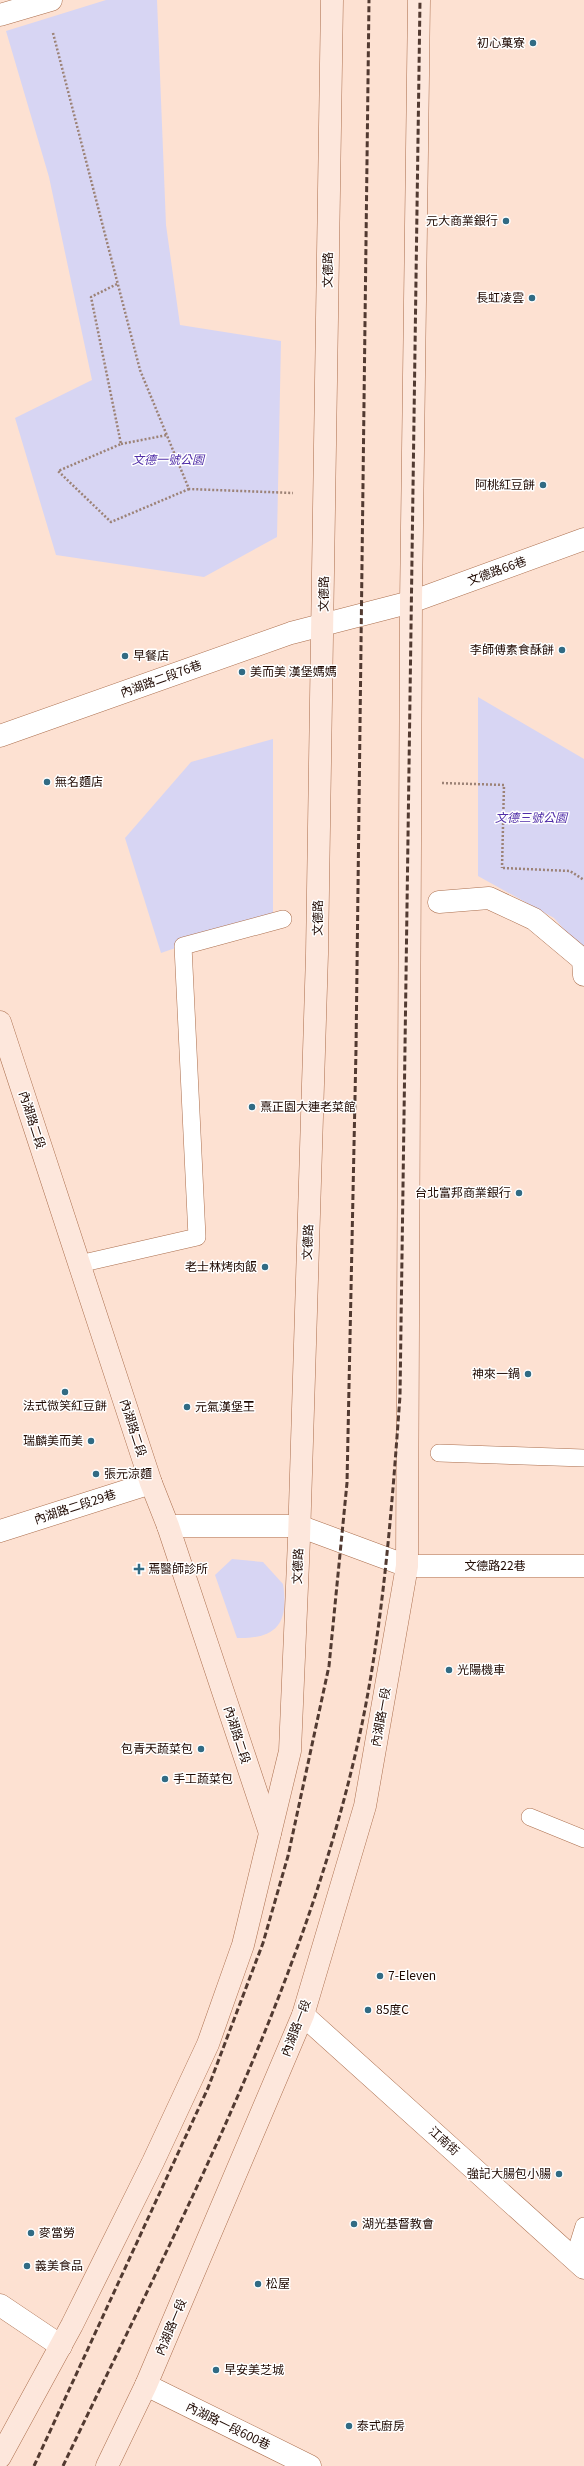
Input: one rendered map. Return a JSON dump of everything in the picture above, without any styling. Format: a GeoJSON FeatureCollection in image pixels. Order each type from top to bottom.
{"type":"FeatureCollection","features":[{"type":"Feature","properties":{"kind":"main road","name":"文德路"},"geometry":{"type":"LineString","coordinates":[[270,1833],[290,1751],[299,1526],[317,962],[332,0]]}},
{"type":"Feature","properties":{"kind":"main road"},"geometry":{"type":"LineString","coordinates":[[406,1566],[411,602],[419,0]]}},
{"type":"Feature","properties":{"kind":"main road","name":"內湖路二段"},"geometry":{"type":"LineString","coordinates":[[0,1022],[151,1483],[168,1526],[270,1833]]}},
{"type":"Feature","properties":{"kind":"main road","name":"內湖路一段"},"geometry":{"type":"LineString","coordinates":[[107,2466],[146,2385],[303,2015],[365,1806],[406,1566]]}},
{"type":"Feature","properties":{"kind":"main road"},"geometry":{"type":"LineString","coordinates":[[0,2457],[61,2346],[153,2162],[208,2044],[243,1945],[270,1833]]}},
{"type":"Feature","properties":{"kind":"street"},"geometry":{"type":"LineString","coordinates":[[0,15],[48,1]]}},
{"type":"Feature","properties":{"kind":"street","name":"文德路66巷"},"geometry":{"type":"LineString","coordinates":[[323,623],[411,602],[584,539]]}},
{"type":"Feature","properties":{"kind":"street","name":"內湖路二段76巷"},"geometry":{"type":"LineString","coordinates":[[0,736],[323,623]]}},
{"type":"Feature","properties":{"kind":"street"},"geometry":{"type":"LineString","coordinates":[[439,902],[489,898],[534,919],[583,960],[584,975]]}},
{"type":"Feature","properties":{"kind":"street","name":"內湖路二段29巷"},"geometry":{"type":"LineString","coordinates":[[0,1531],[151,1483]]}},
{"type":"Feature","properties":{"kind":"street"},"geometry":{"type":"LineString","coordinates":[[168,1526],[299,1526],[406,1566]]}},
{"type":"Feature","properties":{"kind":"street","name":"文德路22巷"},"geometry":{"type":"LineString","coordinates":[[406,1566],[584,1566]]}},
{"type":"Feature","properties":{"kind":"street","name":"江南街"},"geometry":{"type":"LineString","coordinates":[[303,2015],[579,2263]]}},
{"type":"Feature","properties":{"kind":"street"},"geometry":{"type":"LineString","coordinates":[[0,2306],[61,2346]]}},
{"type":"Feature","properties":{"kind":"street","name":"內湖路一段600巷"},"geometry":{"type":"LineString","coordinates":[[146,2385],[310,2466]]}},
{"type":"Feature","properties":{"kind":"lane"},"geometry":{"type":"LineString","coordinates":[[79,1264],[197,1237],[183,946],[283,919]]}},
{"type":"Feature","properties":{"kind":"lane"},"geometry":{"type":"LineString","coordinates":[[439,1453],[584,1458]]}},
{"type":"Feature","properties":{"kind":"lane"},"geometry":{"type":"LineString","coordinates":[[530,1818],[584,1839]]}},
{"type":"Feature","properties":{"kind":"lane"},"geometry":{"type":"LineString","coordinates":[[579,2263],[584,2226]]}},
{"type":"Feature","properties":{"kind":"path"},"geometry":{"type":"LineString","coordinates":[[48,1],[117,284],[140,370],[189,489]]}},
{"type":"Feature","properties":{"kind":"path"},"geometry":{"type":"LineString","coordinates":[[117,284],[91,297],[121,444]]}},
{"type":"Feature","properties":{"kind":"path"},"geometry":{"type":"LineString","coordinates":[[167,435],[121,444],[58,471],[111,522],[189,489],[294,493]]}},
{"type":"Feature","properties":{"kind":"path"},"geometry":{"type":"LineString","coordinates":[[439,783],[504,785],[502,868]]}},
{"type":"Feature","properties":{"kind":"path"},"geometry":{"type":"LineString","coordinates":[[494,868],[570,871],[584,880]]}},
{"type":"Feature","properties":{"kind":"green space","name":"文德一號公園"},"geometry":{"type":"Polygon","coordinates":[[[106,0],[157,0],[166,225],[180,325],[281,341],[277,537],[204,577],[56,555],[15,418],[92,380],[49,177],[6,31],[106,0]]]}},
{"type":"Feature","properties":{"kind":"green space","name":"文德三號公園"},"geometry":{"type":"Polygon","coordinates":[[[478,697],[584,759],[584,952],[554,918],[478,876],[478,697]]]}},
{"type":"Feature","properties":{"kind":"green space"},"geometry":{"type":"Polygon","coordinates":[[[273,739],[273,914],[161,953],[125,838],[191,762],[273,739]]]}},
{"type":"Feature","properties":{"kind":"green space"},"geometry":{"type":"Polygon","coordinates":[[[232,1559],[263,1562],[283,1584],[284,1609],[282,1618],[271,1632],[251,1638],[237,1638],[215,1575],[232,1559]]]}},
{"type":"Feature","properties":{"kind":"railway"},"geometry":{"type":"LineString","coordinates":[[34,2466],[208,2088],[263,1943],[288,1856],[329,1666],[347,1483],[356,1049],[369,0]]}},
{"type":"Feature","properties":{"kind":"railway"},"geometry":{"type":"LineString","coordinates":[[63,2466],[150,2286],[235,2103],[273,2011],[308,1917],[338,1821],[362,1724],[370,1683],[382,1602],[400,1396],[420,0]]}},
{"type":"Feature","properties":{"kind":"place","name":"初心菓寮"},"geometry":{"type":"Point","coordinates":[533,43]}},
{"type":"Feature","properties":{"kind":"place","name":"元大商業銀行"},"geometry":{"type":"Point","coordinates":[506,221]}},
{"type":"Feature","properties":{"kind":"place","name":"長虹凌雲"},"geometry":{"type":"Point","coordinates":[532,298]}},
{"type":"Feature","properties":{"kind":"place","name":"阿桃紅豆餅"},"geometry":{"type":"Point","coordinates":[543,485]}},
{"type":"Feature","properties":{"kind":"place","name":"李師傅素食酥餅"},"geometry":{"type":"Point","coordinates":[562,650]}},
{"type":"Feature","properties":{"kind":"place","name":"早餐店"},"geometry":{"type":"Point","coordinates":[125,656]}},
{"type":"Feature","properties":{"kind":"place","name":"美而美 漢堡媽媽"},"geometry":{"type":"Point","coordinates":[242,672]}},
{"type":"Feature","properties":{"kind":"place","name":"無名麵店"},"geometry":{"type":"Point","coordinates":[47,782]}},
{"type":"Feature","properties":{"kind":"place","name":"熹正園大連老菜館"},"geometry":{"type":"Point","coordinates":[252,1107]}},
{"type":"Feature","properties":{"kind":"place","name":"台北富邦商業銀行"},"geometry":{"type":"Point","coordinates":[519,1193]}},
{"type":"Feature","properties":{"kind":"place","name":"老士林烤肉飯"},"geometry":{"type":"Point","coordinates":[265,1267]}},
{"type":"Feature","properties":{"kind":"place","name":"神來一鍋"},"geometry":{"type":"Point","coordinates":[528,1374]}},
{"type":"Feature","properties":{"kind":"place","name":"法式微笑紅豆餅"},"geometry":{"type":"Point","coordinates":[65,1392]}},
{"type":"Feature","properties":{"kind":"place","name":"元氣漢堡王"},"geometry":{"type":"Point","coordinates":[187,1407]}},
{"type":"Feature","properties":{"kind":"place","name":"瑞麟美而美"},"geometry":{"type":"Point","coordinates":[91,1441]}},
{"type":"Feature","properties":{"kind":"place","name":"張元涼麵"},"geometry":{"type":"Point","coordinates":[96,1474]}},
{"type":"Feature","properties":{"kind":"place","name":"焉醫師診所"},"geometry":{"type":"Point","coordinates":[139,1569]}},
{"type":"Feature","properties":{"kind":"place","name":"光陽機車"},"geometry":{"type":"Point","coordinates":[449,1670]}},
{"type":"Feature","properties":{"kind":"place","name":"包青天蔬菜包"},"geometry":{"type":"Point","coordinates":[201,1749]}},
{"type":"Feature","properties":{"kind":"place","name":"手工蔬菜包"},"geometry":{"type":"Point","coordinates":[165,1779]}},
{"type":"Feature","properties":{"kind":"place","name":"7-Eleven"},"geometry":{"type":"Point","coordinates":[380,1976]}},
{"type":"Feature","properties":{"kind":"place","name":"85度C"},"geometry":{"type":"Point","coordinates":[368,2010]}},
{"type":"Feature","properties":{"kind":"place","name":"強記大腸包小腸"},"geometry":{"type":"Point","coordinates":[559,2174]}},
{"type":"Feature","properties":{"kind":"place","name":"湖光基督教會"},"geometry":{"type":"Point","coordinates":[354,2224]}},
{"type":"Feature","properties":{"kind":"place","name":"麥當勞"},"geometry":{"type":"Point","coordinates":[31,2233]}},
{"type":"Feature","properties":{"kind":"place","name":"義美食品"},"geometry":{"type":"Point","coordinates":[27,2266]}},
{"type":"Feature","properties":{"kind":"place","name":"松屋"},"geometry":{"type":"Point","coordinates":[258,2284]}},
{"type":"Feature","properties":{"kind":"place","name":"早安美芝城"},"geometry":{"type":"Point","coordinates":[216,2370]}},
{"type":"Feature","properties":{"kind":"place","name":"泰式廚房"},"geometry":{"type":"Point","coordinates":[349,2426]}}]}
